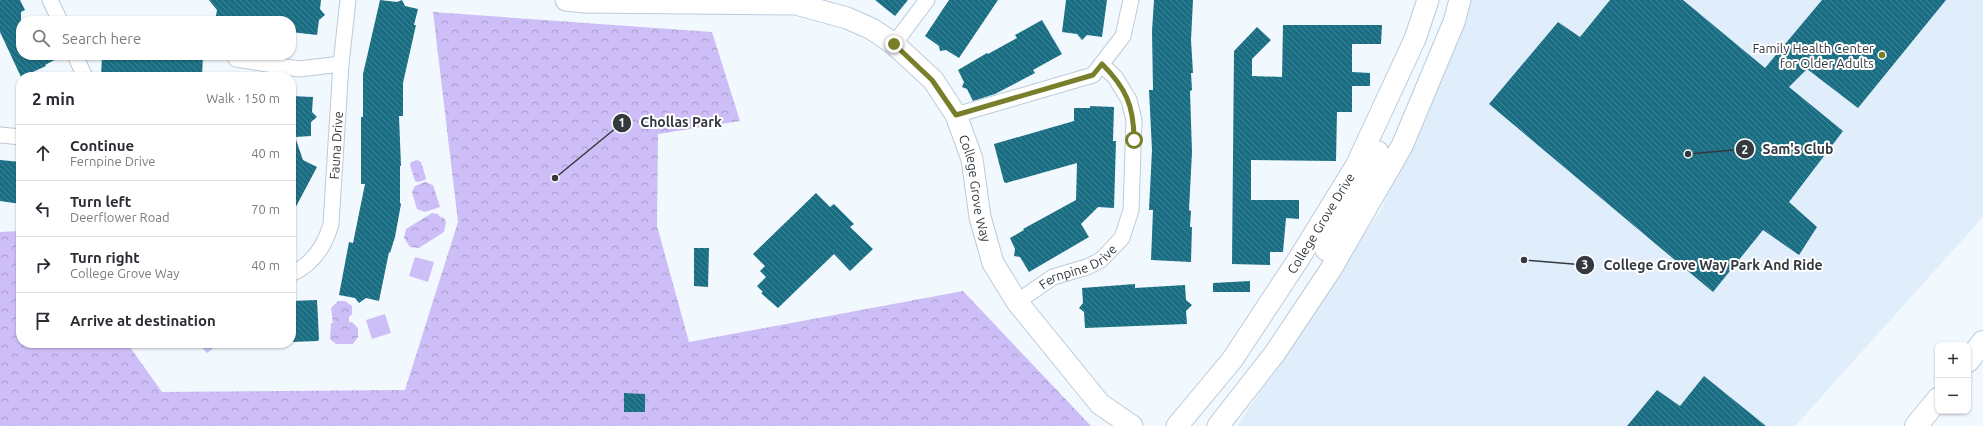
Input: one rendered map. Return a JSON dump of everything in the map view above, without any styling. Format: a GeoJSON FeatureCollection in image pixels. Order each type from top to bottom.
{"type":"FeatureCollection","features":[{"type":"Feature","properties":{"kind":"highway"},"geometry":{"type":"LineString","coordinates":[[1971,357],[1983,342]]}},
{"type":"Feature","properties":{"kind":"highway"},"geometry":{"type":"LineString","coordinates":[[1916,426],[1935,403]]}},
{"type":"Feature","properties":{"kind":"main road","name":"College Grove Drive"},"geometry":{"type":"LineString","coordinates":[[1177,426],[1232,360],[1356,166],[1415,39],[1428,0]]}},
{"type":"Feature","properties":{"kind":"main road"},"geometry":{"type":"LineString","coordinates":[[1218,426],[1275,353],[1331,269],[1402,146],[1454,22],[1460,0]]}},
{"type":"Feature","properties":{"kind":"main road","name":"College Grove Way"},"geometry":{"type":"LineString","coordinates":[[578,1],[796,2],[847,18],[872,29],[894,44],[932,80],[956,115],[972,159],[980,218],[993,262],[1017,302],[1100,404],[1132,426]]}},
{"type":"Feature","properties":{"kind":"main road"},"geometry":{"type":"LineString","coordinates":[[1362,216],[1356,206],[1358,193],[1387,133],[1384,105]]}},
{"type":"Feature","properties":{"kind":"main road"},"geometry":{"type":"LineString","coordinates":[[1301,314],[1302,295],[1309,279],[1341,221],[1341,210],[1336,197]]}},
{"type":"Feature","properties":{"kind":"street"},"geometry":{"type":"LineString","coordinates":[[50,0],[58,16]]}},
{"type":"Feature","properties":{"kind":"street","name":"Fauna Drive"},"geometry":{"type":"LineString","coordinates":[[296,271],[316,256],[328,235],[332,224],[341,64],[348,0]]}},
{"type":"Feature","properties":{"kind":"street"},"geometry":{"type":"LineString","coordinates":[[894,44],[927,0]]}},
{"type":"Feature","properties":{"kind":"street"},"geometry":{"type":"LineString","coordinates":[[956,115],[1093,75],[1123,36],[1131,0]]}},
{"type":"Feature","properties":{"kind":"street"},"geometry":{"type":"LineString","coordinates":[[77,60],[83,72]]}},
{"type":"Feature","properties":{"kind":"street"},"geometry":{"type":"LineString","coordinates":[[242,60],[299,69],[341,64]]}},
{"type":"Feature","properties":{"kind":"street","name":"Fernpine Drive"},"geometry":{"type":"LineString","coordinates":[[1017,302],[1053,277],[1087,268],[1101,260],[1122,238],[1131,210],[1134,120],[1129,100],[1115,77],[1102,64]]}},
{"type":"Feature","properties":{"kind":"street"},"geometry":{"type":"LineString","coordinates":[[0,136],[16,137]]}},
{"type":"Feature","properties":{"kind":"shaded area"},"geometry":{"type":"Polygon","coordinates":[[[1470,0],[1983,0],[1983,217],[1795,426],[1237,426],[1382,208],[1470,0]]]}},
{"type":"Feature","properties":{"kind":"green space"},"geometry":{"type":"Polygon","coordinates":[[[433,12],[712,32],[740,121],[658,134],[657,226],[689,342],[963,291],[1091,426],[0,426],[0,232],[16,231],[16,348],[131,348],[162,392],[405,390],[458,222],[433,12]]]}},
{"type":"Feature","properties":{"kind":"green space"},"geometry":{"type":"Polygon","coordinates":[[[417,160],[421,162],[426,178],[425,180],[418,182],[415,181],[410,165],[411,162],[417,160]]]}},
{"type":"Feature","properties":{"kind":"green space"},"geometry":{"type":"Polygon","coordinates":[[[425,182],[433,185],[440,207],[425,212],[417,209],[412,192],[415,186],[425,182]]]}},
{"type":"Feature","properties":{"kind":"green space"},"geometry":{"type":"Polygon","coordinates":[[[432,213],[438,214],[440,217],[444,218],[446,222],[444,232],[419,248],[410,247],[404,238],[406,229],[432,213]]]}},
{"type":"Feature","properties":{"kind":"green space"},"geometry":{"type":"Polygon","coordinates":[[[415,257],[434,262],[428,282],[409,276],[415,257]]]}},
{"type":"Feature","properties":{"kind":"green space"},"geometry":{"type":"Polygon","coordinates":[[[338,301],[345,301],[352,306],[352,314],[349,317],[349,322],[352,322],[358,328],[358,337],[353,344],[336,344],[330,339],[331,323],[333,323],[331,308],[338,301]]]}},
{"type":"Feature","properties":{"kind":"green space"},"geometry":{"type":"Polygon","coordinates":[[[385,314],[391,333],[372,339],[366,320],[385,314]]]}},
{"type":"Feature","properties":{"kind":"green space"},"geometry":{"type":"Polygon","coordinates":[[[202,348],[214,348],[207,353],[202,348]]]}},
{"type":"Feature","properties":{"kind":"building"},"geometry":{"type":"Polygon","coordinates":[[[0,0],[20,0],[25,10],[21,12],[21,16],[16,16],[16,60],[54,60],[33,72],[19,72],[0,32],[0,0]]]}},
{"type":"Feature","properties":{"kind":"building"},"geometry":{"type":"Polygon","coordinates":[[[209,0],[321,0],[320,9],[325,15],[319,20],[317,35],[296,33],[296,16],[216,16],[217,10],[209,0]]]}},
{"type":"Feature","properties":{"kind":"building"},"geometry":{"type":"Polygon","coordinates":[[[380,0],[397,2],[402,0],[405,6],[418,9],[414,25],[416,25],[403,83],[403,116],[399,116],[401,204],[395,237],[390,253],[389,252],[379,301],[366,298],[359,303],[355,298],[339,295],[349,242],[353,243],[365,184],[361,184],[361,117],[363,117],[363,74],[380,0]]]}},
{"type":"Feature","properties":{"kind":"building"},"geometry":{"type":"Polygon","coordinates":[[[875,0],[908,0],[895,16],[875,0]]]}},
{"type":"Feature","properties":{"kind":"building"},"geometry":{"type":"Polygon","coordinates":[[[949,0],[998,0],[959,58],[946,50],[940,51],[939,46],[925,36],[949,0]]]}},
{"type":"Feature","properties":{"kind":"building"},"geometry":{"type":"Polygon","coordinates":[[[1066,0],[1107,0],[1102,37],[1087,35],[1082,40],[1077,34],[1062,32],[1066,0]]]}},
{"type":"Feature","properties":{"kind":"building"},"geometry":{"type":"Polygon","coordinates":[[[1154,0],[1193,0],[1191,40],[1193,73],[1191,73],[1192,90],[1190,91],[1192,152],[1189,210],[1191,211],[1190,227],[1192,227],[1191,262],[1151,260],[1153,210],[1149,210],[1152,150],[1149,90],[1153,90],[1152,31],[1154,0]]]}},
{"type":"Feature","properties":{"kind":"building"},"geometry":{"type":"Polygon","coordinates":[[[1610,0],[1683,0],[1765,68],[1822,0],[1946,0],[1858,108],[1807,69],[1789,87],[1843,131],[1789,202],[1817,227],[1799,255],[1763,230],[1713,292],[1489,104],[1558,22],[1580,37],[1610,0]]]}},
{"type":"Feature","properties":{"kind":"building"},"geometry":{"type":"Polygon","coordinates":[[[1042,20],[1062,54],[1033,70],[1035,73],[995,94],[973,101],[967,89],[962,87],[964,82],[958,70],[1017,38],[1015,35],[1042,20]]]}},
{"type":"Feature","properties":{"kind":"building"},"geometry":{"type":"Polygon","coordinates":[[[1283,25],[1382,25],[1381,44],[1352,44],[1352,72],[1370,73],[1370,86],[1352,86],[1352,112],[1337,112],[1336,161],[1251,160],[1251,200],[1299,200],[1299,219],[1286,218],[1283,252],[1270,252],[1270,265],[1232,264],[1234,51],[1257,27],[1271,40],[1252,59],[1252,76],[1282,77],[1283,25]]]}},
{"type":"Feature","properties":{"kind":"building"},"geometry":{"type":"Polygon","coordinates":[[[102,60],[203,60],[202,72],[101,72],[102,60]]]}},
{"type":"Feature","properties":{"kind":"building"},"geometry":{"type":"Polygon","coordinates":[[[296,96],[313,97],[312,112],[317,117],[311,122],[311,136],[296,137],[296,96]]]}},
{"type":"Feature","properties":{"kind":"building"},"geometry":{"type":"Polygon","coordinates":[[[1090,106],[1114,107],[1113,141],[1116,141],[1114,208],[1098,207],[1081,224],[1089,237],[1029,272],[1020,257],[1014,256],[1015,249],[1010,238],[1024,230],[1023,229],[1076,200],[1077,163],[1006,183],[1004,182],[994,144],[1074,121],[1074,108],[1090,108],[1090,106]]]}},
{"type":"Feature","properties":{"kind":"building"},"geometry":{"type":"Polygon","coordinates":[[[296,140],[303,160],[317,167],[296,207],[296,140]]]}},
{"type":"Feature","properties":{"kind":"building"},"geometry":{"type":"Polygon","coordinates":[[[0,160],[16,162],[16,203],[0,201],[0,160]]]}},
{"type":"Feature","properties":{"kind":"building"},"geometry":{"type":"Polygon","coordinates":[[[816,193],[830,207],[834,204],[854,224],[850,227],[873,249],[850,271],[834,254],[778,308],[761,293],[763,292],[757,286],[766,277],[760,271],[765,266],[753,254],[816,193]]]}},
{"type":"Feature","properties":{"kind":"building"},"geometry":{"type":"Polygon","coordinates":[[[694,248],[709,248],[708,287],[694,286],[694,248]]]}},
{"type":"Feature","properties":{"kind":"building"},"geometry":{"type":"Polygon","coordinates":[[[1250,281],[1250,292],[1213,292],[1213,283],[1250,281]]]}},
{"type":"Feature","properties":{"kind":"building"},"geometry":{"type":"Polygon","coordinates":[[[1135,284],[1135,288],[1185,285],[1186,300],[1192,305],[1186,311],[1187,324],[1085,328],[1084,312],[1079,308],[1083,303],[1082,288],[1135,284]]]}},
{"type":"Feature","properties":{"kind":"building"},"geometry":{"type":"Polygon","coordinates":[[[317,300],[318,341],[296,342],[296,301],[317,300]]]}},
{"type":"Feature","properties":{"kind":"building"},"geometry":{"type":"Polygon","coordinates":[[[1704,376],[1766,426],[1627,426],[1657,390],[1680,406],[1704,376]]]}},
{"type":"Feature","properties":{"kind":"building"},"geometry":{"type":"Polygon","coordinates":[[[624,393],[645,394],[645,412],[624,412],[624,393]]]}},
{"type":"Feature","properties":{"kind":"place","name":"Family Health Center for Older Adults"},"geometry":{"type":"Point","coordinates":[1882,55]}},
{"type":"Feature","properties":{"kind":"place","name":"Sam's Club"},"geometry":{"type":"Point","coordinates":[1688,154]}},
{"type":"Feature","properties":{"kind":"place","name":"Chollas Park"},"geometry":{"type":"Point","coordinates":[555,178]}},
{"type":"Feature","properties":{"kind":"place","name":"College Grove Way Park And Ride"},"geometry":{"type":"Point","coordinates":[1524,260]}},
{"type":"Feature","properties":{"kind":"route"},"geometry":{"type":"LineString","coordinates":[[894,44],[932,80],[956,115],[1093,75],[1102,64],[1115,77],[1129,100],[1134,120],[1134,140]]}}]}
